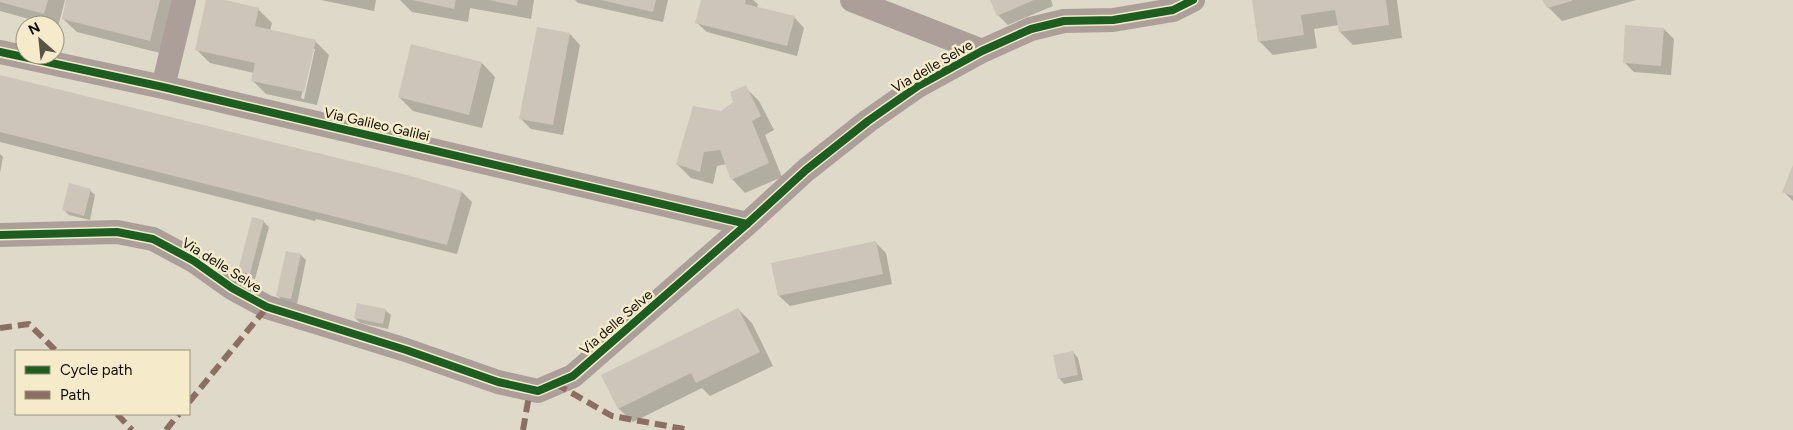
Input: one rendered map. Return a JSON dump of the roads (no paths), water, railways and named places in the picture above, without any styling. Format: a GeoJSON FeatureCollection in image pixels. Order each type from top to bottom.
{"type":"FeatureCollection","features":[{"type":"Feature","properties":{"kind":"street"},"geometry":{"type":"LineString","coordinates":[[163,87],[184,0]]}},
{"type":"Feature","properties":{"kind":"street"},"geometry":{"type":"LineString","coordinates":[[852,0],[982,52]]}},
{"type":"Feature","properties":{"kind":"street","name":"Via delle Selve"},"geometry":{"type":"LineString","coordinates":[[0,235],[117,232],[153,239],[194,261],[232,288],[267,307],[406,350],[498,382],[538,391],[573,376],[806,170],[868,121],[918,86],[982,52],[1031,29],[1064,21],[1113,20],[1174,10],[1193,0]]}},
{"type":"Feature","properties":{"kind":"street","name":"Via Galileo Galilei"},"geometry":{"type":"LineString","coordinates":[[0,52],[163,87],[747,224]]}}]}
